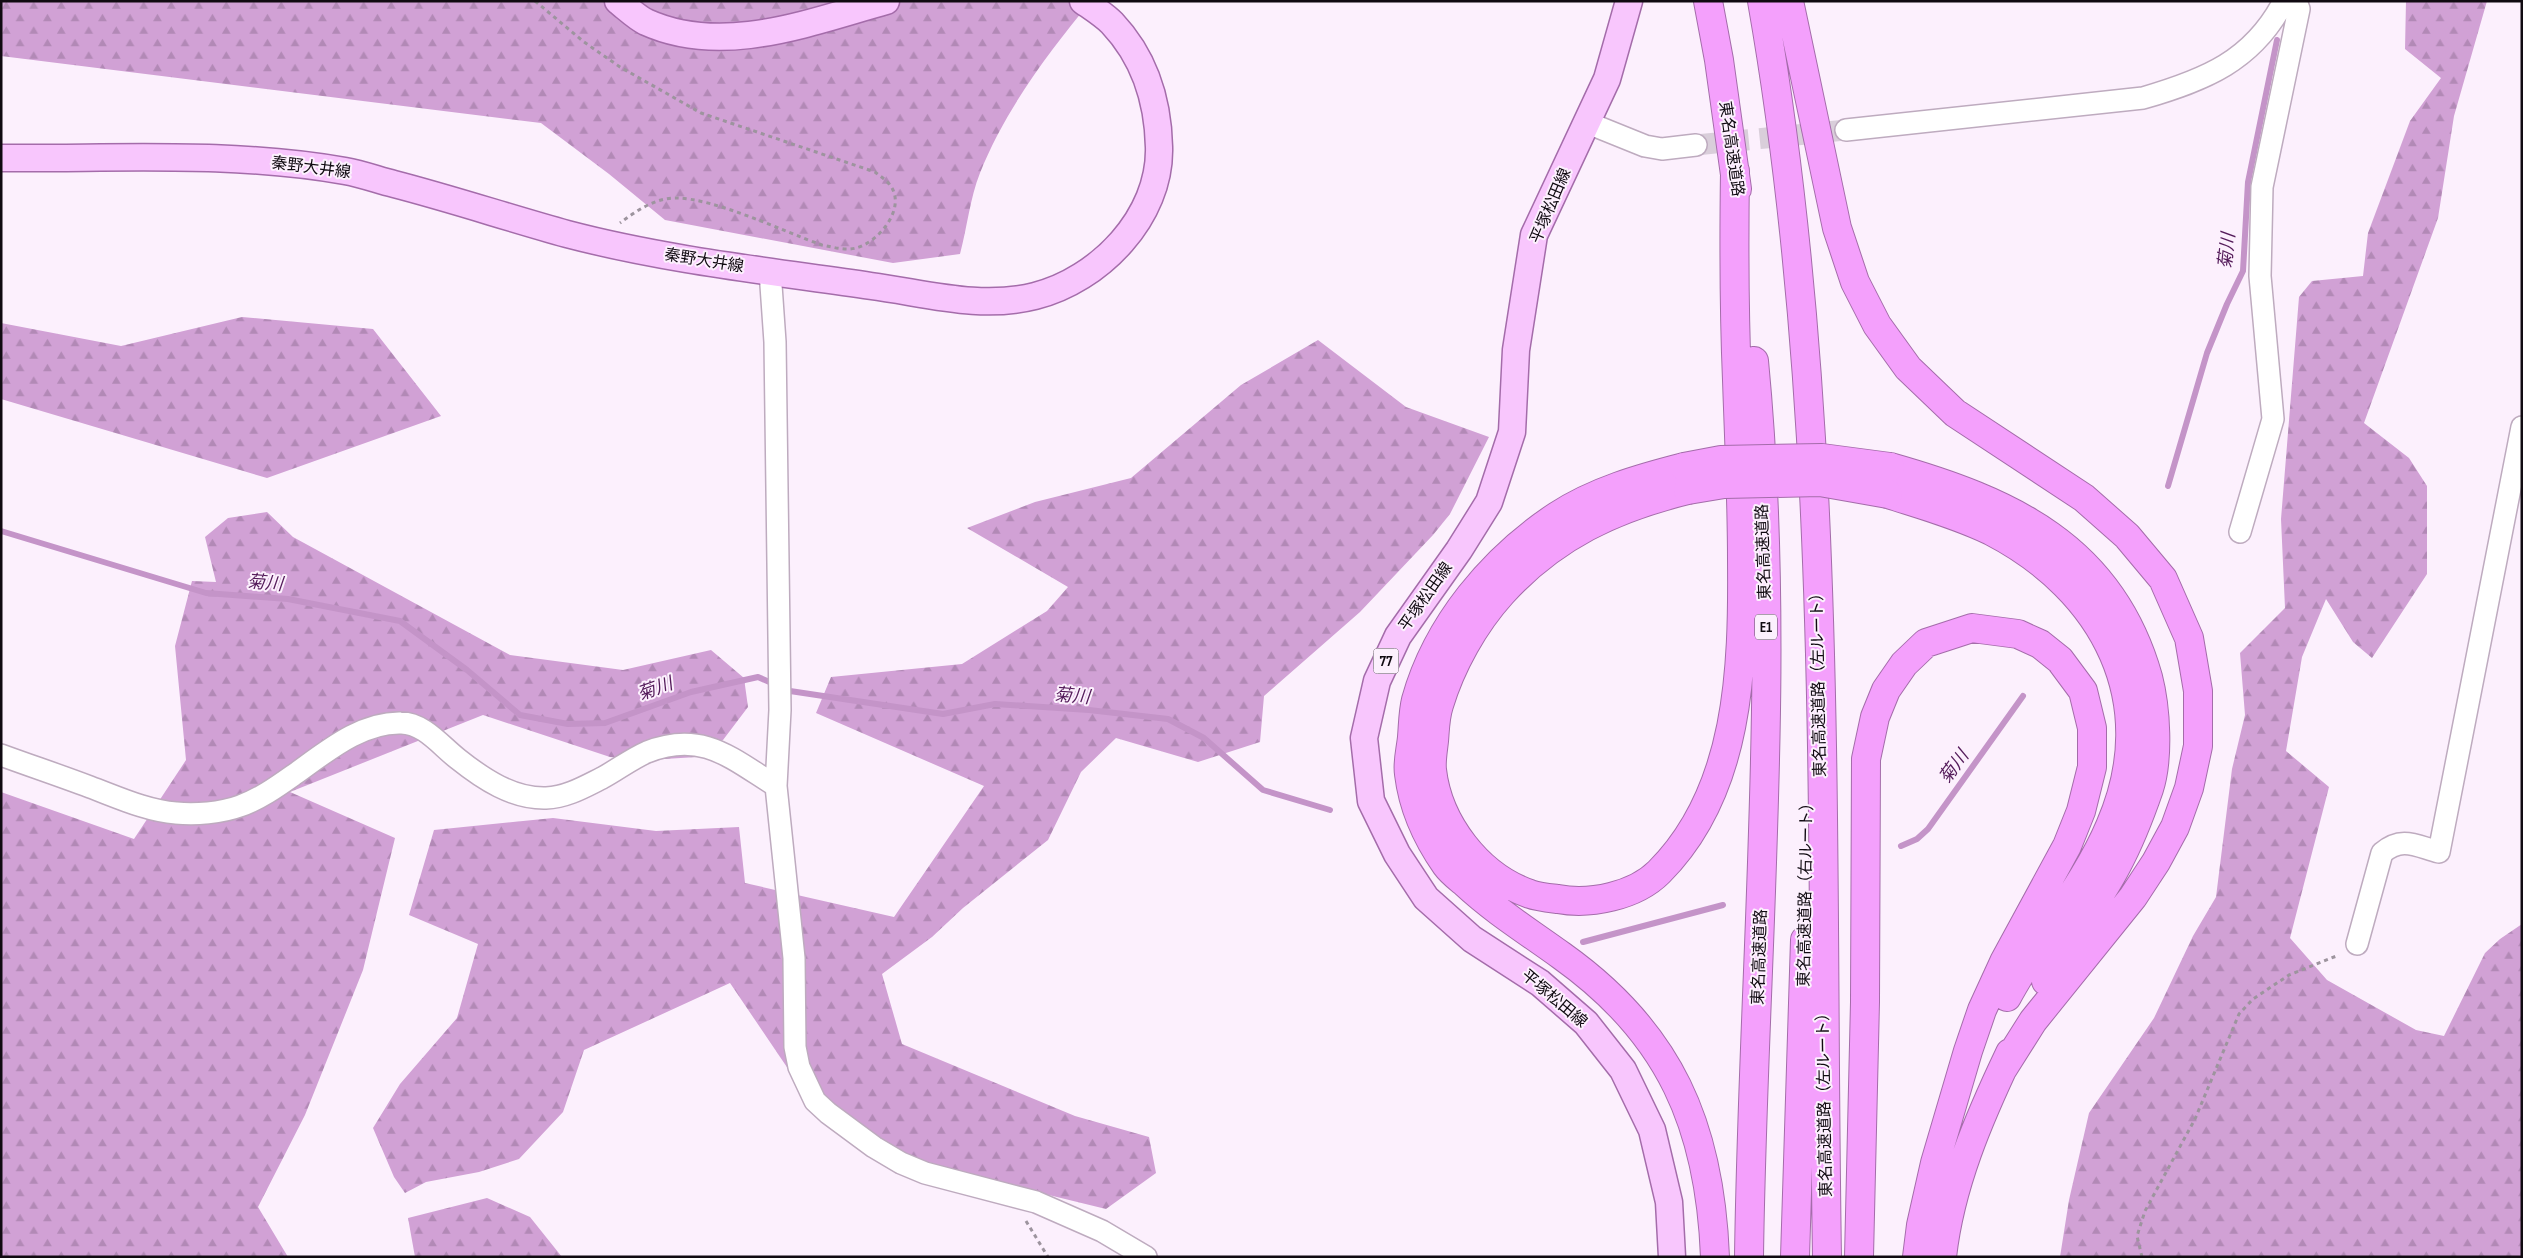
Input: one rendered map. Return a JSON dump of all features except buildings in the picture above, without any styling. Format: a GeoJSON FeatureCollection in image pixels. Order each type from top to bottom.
{"type":"FeatureCollection","features":[{"type":"Feature","properties":{"kind":"highway","name":"東名高速道路"},"geometry":{"type":"LineString","coordinates":[[1708,1],[1735,171],[1756,383],[1764,525],[1766,763],[1750,1257]]}},
{"type":"Feature","properties":{"kind":"highway"},"geometry":{"type":"LineString","coordinates":[[1762,1],[1788,163],[1797,252],[1808,382],[1815,526]]}},
{"type":"Feature","properties":{"kind":"highway"},"geometry":{"type":"LineString","coordinates":[[1789,1],[1837,228],[1855,282],[1878,325],[1908,368],[1956,413],[2084,498],[2127,536],[2162,579],[2189,638],[2198,691],[2198,746],[2189,788],[2175,827],[2156,862],[2133,897],[2057,989],[2033,1021],[2002,1070]]}},
{"type":"Feature","properties":{"kind":"highway"},"geometry":{"type":"LineString","coordinates":[[1735,171],[1734,304],[1742,506],[1741,654],[1735,706],[1724,761],[1703,810],[1684,842],[1656,875],[1616,898],[1572,902],[1530,894],[1497,877],[1466,849],[1441,809],[1431,768],[1438,708],[1462,649],[1501,594],[1541,557],[1573,534],[1607,516],[1644,501],[1721,460],[1822,458],[1890,467],[1947,483],[2004,506],[2039,527],[2067,548],[2096,578],[2121,611],[2141,652],[2152,692],[2156,734],[2150,786],[2133,832],[2117,866],[2052,970],[1979,1119],[1960,1171],[1945,1232],[1942,1257]]}},
{"type":"Feature","properties":{"kind":"highway"},"geometry":{"type":"LineString","coordinates":[[1715,1257],[1709,1191],[1699,1140],[1678,1085],[1648,1036],[1609,994],[1563,957],[1518,927],[1481,898],[1448,867],[1419,819],[1408,772],[1416,702],[1440,639],[1482,580],[1526,538],[1560,514],[1639,479],[1686,479],[1724,484],[1820,482],[1888,494],[1940,510],[1990,531],[2050,569],[2078,596],[2099,624],[2116,659],[2128,701],[2130,741],[2126,780],[2110,826],[2088,868],[2026,960],[1977,1055],[1949,1117]]}},
{"type":"Feature","properties":{"kind":"highway","name":"東名高速道路（右ルート）"},"geometry":{"type":"LineString","coordinates":[[1795,1257],[1815,526]]}},
{"type":"Feature","properties":{"kind":"highway","name":"東名高速道路（左ルート）"},"geometry":{"type":"LineString","coordinates":[[1815,526],[1821,726],[1827,1257]]}},
{"type":"Feature","properties":{"kind":"highway"},"geometry":{"type":"LineString","coordinates":[[1858,1257],[1865,1002],[1866,759],[1875,717],[1886,690],[1904,664],[1926,644],[1972,628],[2018,634],[2040,644],[2060,660],[2083,691],[2092,728],[2092,767],[2081,811],[2067,846],[2004,962],[1982,1010],[1949,1117],[1921,1225],[1917,1257]]}},
{"type":"Feature","properties":{"kind":"main road"},"geometry":{"type":"LineString","coordinates":[[618,1],[645,22],[689,34],[736,36],[772,32],[886,1]]}},
{"type":"Feature","properties":{"kind":"main road","name":"秦野大井線"},"geometry":{"type":"LineString","coordinates":[[1,158],[151,156],[246,160],[346,171],[451,199],[568,234],[673,257],[879,287],[935,298],[992,301],[1034,296],[1071,283],[1104,260],[1130,234],[1148,200],[1160,159],[1158,115],[1144,67],[1111,23],[1084,1]]}},
{"type":"Feature","properties":{"kind":"main road","name":"平塚松田線"},"geometry":{"type":"LineString","coordinates":[[1629,1],[1607,79],[1534,235],[1516,350],[1512,432],[1489,502],[1460,550],[1398,636],[1377,681],[1364,738],[1371,801],[1397,854],[1426,898],[1472,939],[1540,983],[1586,1024],[1623,1070],[1652,1130],[1668,1202],[1672,1257]]}},
{"type":"Feature","properties":{"kind":"street"},"geometry":{"type":"LineString","coordinates":[[1846,130],[2144,98],[2209,76],[2235,60],[2264,32],[2284,1]]}},
{"type":"Feature","properties":{"kind":"street"},"geometry":{"type":"LineString","coordinates":[[2240,532],[2273,419],[2260,276],[2262,188],[2299,9],[2296,1]]}},
{"type":"Feature","properties":{"kind":"street"},"geometry":{"type":"LineString","coordinates":[[1588,123],[1645,146],[1662,149],[1696,146]]}},
{"type":"Feature","properties":{"kind":"street"},"geometry":{"type":"LineString","coordinates":[[770,272],[775,342],[780,710],[776,786],[794,958],[795,1047],[799,1067],[815,1101],[874,1147],[901,1163],[926,1173],[1036,1202],[1102,1231],[1146,1257]]}},
{"type":"Feature","properties":{"kind":"street"},"geometry":{"type":"LineString","coordinates":[[2357,944],[2382,853],[2390,846],[2399,842],[2439,852],[2522,427]]}},
{"type":"Feature","properties":{"kind":"street"},"geometry":{"type":"LineString","coordinates":[[1,755],[114,796],[157,810],[177,814],[223,810],[240,806],[278,786],[346,739],[369,728],[402,722],[414,725],[428,734],[482,777],[506,789],[530,797],[561,796],[596,781],[646,753],[668,745],[690,743],[714,748],[776,786]]}},
{"type":"Feature","properties":{"kind":"path"},"geometry":{"type":"LineString","coordinates":[[534,1],[584,42],[620,67],[701,113],[875,172],[893,189],[894,199],[889,222],[878,235],[855,249],[840,249],[822,245],[705,202],[675,198],[659,201],[636,211],[618,224],[603,242]]}},
{"type":"Feature","properties":{"kind":"path"},"geometry":{"type":"LineString","coordinates":[[2142,1257],[2137,1236],[2145,1211],[2195,1119],[2239,1014],[2253,999],[2289,975],[2346,953],[2357,944]]}},
{"type":"Feature","properties":{"kind":"path"},"geometry":{"type":"LineString","coordinates":[[1020,1198],[1026,1223],[1048,1257]]}},
{"type":"Feature","properties":{"kind":"green space"},"geometry":{"type":"Polygon","coordinates":[[[1,1],[1091,1],[1029,83],[990,150],[980,173],[971,203],[960,254],[893,263],[665,220],[609,174],[541,123],[1,56],[1,1]]]}},
{"type":"Feature","properties":{"kind":"green space"},"geometry":{"type":"Polygon","coordinates":[[[2406,1],[2487,1],[2454,116],[2438,218],[2364,423],[2409,458],[2427,486],[2427,574],[2372,658],[2353,642],[2326,599],[2302,657],[2286,751],[2329,787],[2290,938],[2327,980],[2416,1030],[2444,1036],[2485,953],[2500,939],[2522,924],[2522,1257],[2060,1257],[2069,1200],[2089,1113],[2154,1018],[2193,936],[2216,897],[2232,769],[2245,715],[2240,653],[2285,608],[2281,519],[2299,297],[2312,281],[2363,276],[2368,233],[2410,121],[2441,78],[2405,49],[2406,1]]]}},
{"type":"Feature","properties":{"kind":"green space"},"geometry":{"type":"Polygon","coordinates":[[[242,317],[373,329],[441,416],[267,478],[1,399],[1,323],[121,346],[242,317]]]}},
{"type":"Feature","properties":{"kind":"green space"},"geometry":{"type":"Polygon","coordinates":[[[1318,340],[1406,407],[1489,437],[1450,514],[1433,535],[1360,612],[1264,696],[1260,742],[1198,762],[1116,738],[1081,772],[1048,840],[963,908],[932,937],[882,974],[902,1044],[1075,1116],[1149,1137],[1156,1173],[1106,1209],[888,1156],[799,1085],[730,983],[584,1050],[563,1112],[519,1159],[479,1172],[426,1182],[405,1193],[394,1177],[373,1128],[400,1084],[457,1018],[478,944],[409,915],[434,830],[553,818],[656,831],[739,827],[745,883],[894,917],[984,786],[816,713],[831,677],[962,664],[1047,611],[1068,587],[967,528],[1035,502],[1131,478],[1241,385],[1318,340]]]}},
{"type":"Feature","properties":{"kind":"green space"},"geometry":{"type":"Polygon","coordinates":[[[267,512],[293,537],[510,655],[623,670],[711,650],[744,678],[748,707],[723,740],[697,757],[648,760],[610,757],[483,715],[290,792],[395,838],[363,970],[305,1115],[258,1207],[288,1257],[1,1257],[1,792],[134,839],[186,760],[175,646],[192,581],[216,582],[205,537],[228,518],[267,512]]]}},
{"type":"Feature","properties":{"kind":"green space"},"geometry":{"type":"Polygon","coordinates":[[[487,1198],[530,1217],[562,1257],[415,1257],[408,1218],[487,1198]]]}},
{"type":"Feature","properties":{"kind":"waterway","name":"菊川"},"geometry":{"type":"LineString","coordinates":[[2168,486],[2207,353],[2243,271],[2248,182],[2277,40]]}},
{"type":"Feature","properties":{"kind":"waterway","name":"菊川"},"geometry":{"type":"LineString","coordinates":[[1,531],[206,593],[288,599],[400,621],[467,670],[520,715],[568,724],[605,723],[691,692],[758,677],[790,691],[943,714],[995,704],[1089,710],[1168,719],[1204,738],[1263,790],[1330,810]]}},
{"type":"Feature","properties":{"kind":"waterway","name":"菊川"},"geometry":{"type":"LineString","coordinates":[[1901,846],[1917,839],[1928,829],[2023,696]]}},
{"type":"Feature","properties":{"kind":"waterway","name":"菊川"},"geometry":{"type":"LineString","coordinates":[[1583,942],[1723,905]]}},
{"type":"Feature","properties":{"kind":"tunnel"},"geometry":{"type":"LineString","coordinates":[[1696,145],[1846,130]]}}]}
